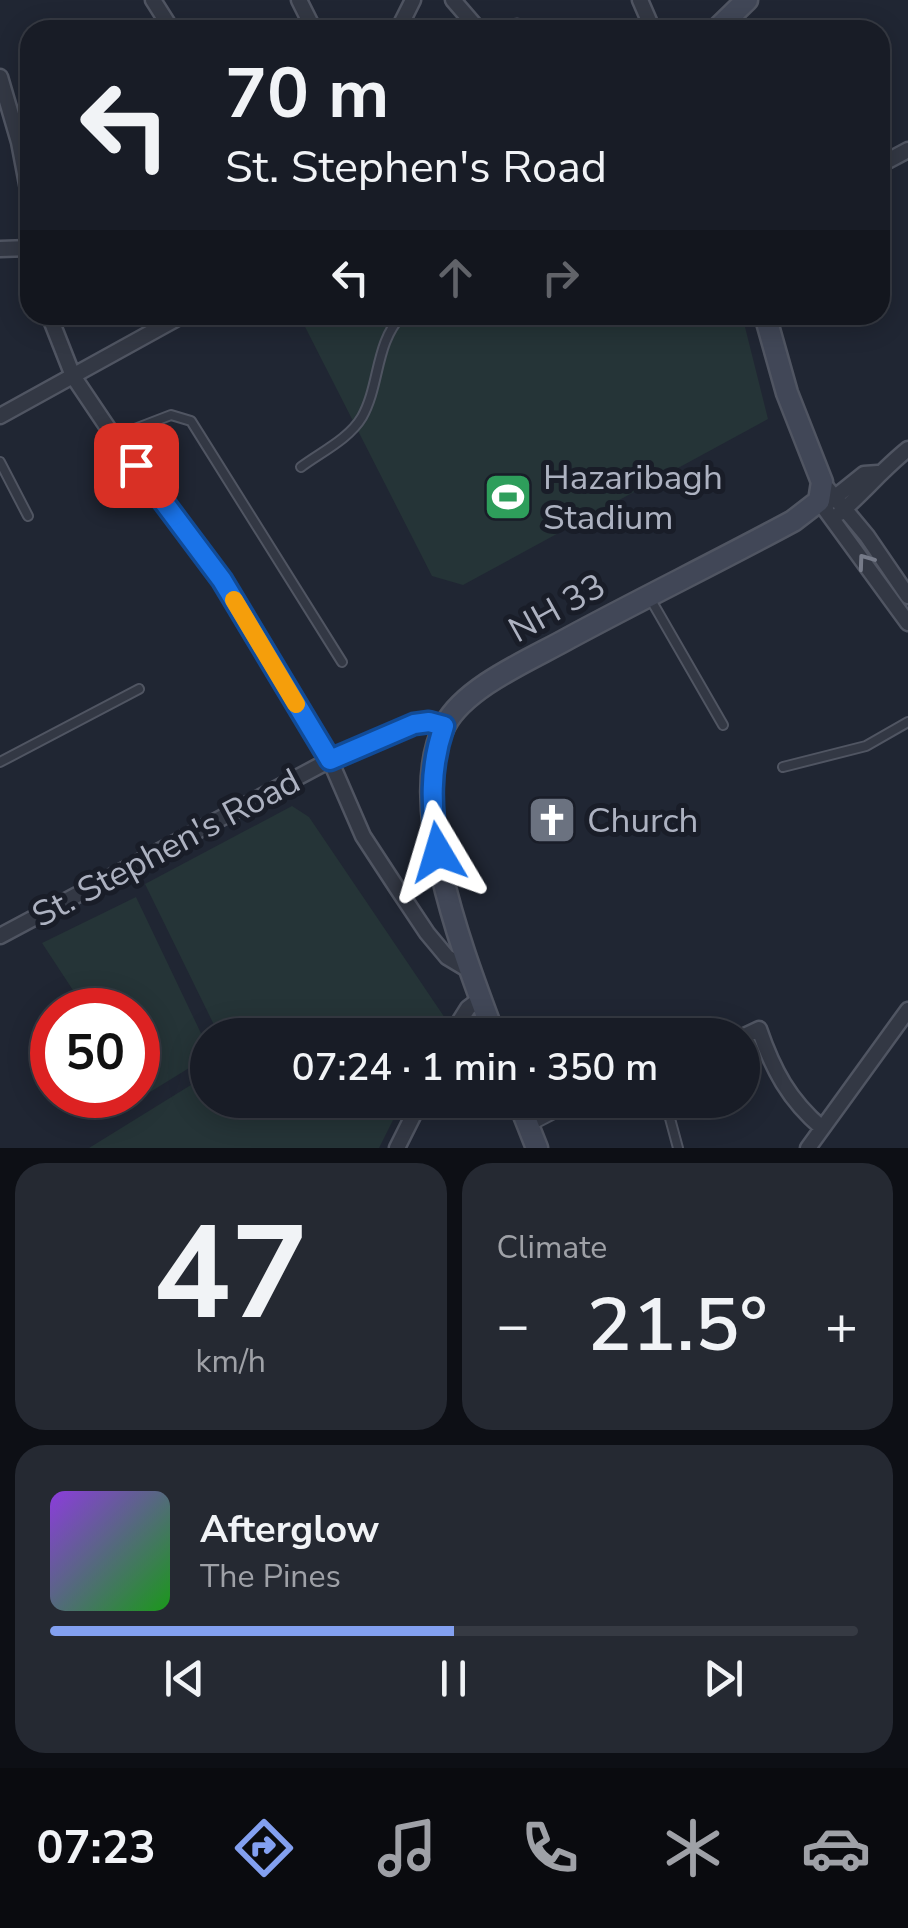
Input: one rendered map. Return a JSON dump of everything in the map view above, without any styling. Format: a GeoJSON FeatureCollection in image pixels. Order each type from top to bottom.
{"type":"FeatureCollection","features":[{"type":"Feature","properties":{"kind":"main road"},"geometry":{"type":"LineString","coordinates":[[727,20],[748,0]]}},
{"type":"Feature","properties":{"kind":"main road"},"geometry":{"type":"LineString","coordinates":[[768,325],[786,393],[829,499]]}},
{"type":"Feature","properties":{"kind":"main road","name":"NH 33"},"geometry":{"type":"LineString","coordinates":[[444,726],[456,708],[488,685],[829,499]]}},
{"type":"Feature","properties":{"kind":"main road"},"geometry":{"type":"LineString","coordinates":[[444,726],[432,775],[432,811],[447,893],[487,1018]]}},
{"type":"Feature","properties":{"kind":"main road"},"geometry":{"type":"LineString","coordinates":[[525,1118],[537,1148]]}},
{"type":"Feature","properties":{"kind":"street"},"geometry":{"type":"LineString","coordinates":[[453,0],[470,20]]}},
{"type":"Feature","properties":{"kind":"street"},"geometry":{"type":"LineString","coordinates":[[0,77],[20,147]]}},
{"type":"Feature","properties":{"kind":"street"},"geometry":{"type":"LineString","coordinates":[[53,325],[73,376],[222,580],[330,760],[364,836],[417,918],[448,957],[472,972]]}},
{"type":"Feature","properties":{"kind":"street"},"geometry":{"type":"LineString","coordinates":[[0,416],[166,325]]}},
{"type":"Feature","properties":{"kind":"street"},"geometry":{"type":"LineString","coordinates":[[829,499],[864,474],[878,473],[908,449]]}},
{"type":"Feature","properties":{"kind":"street"},"geometry":{"type":"LineString","coordinates":[[829,499],[833,520],[908,623]]}},
{"type":"Feature","properties":{"kind":"street"},"geometry":{"type":"LineString","coordinates":[[829,499],[903,580],[908,596]]}},
{"type":"Feature","properties":{"kind":"street","name":"St. Stephen's Road"},"geometry":{"type":"LineString","coordinates":[[0,936],[330,760],[414,724],[444,726]]}},
{"type":"Feature","properties":{"kind":"street"},"geometry":{"type":"LineString","coordinates":[[462,1018],[480,999]]}},
{"type":"Feature","properties":{"kind":"street"},"geometry":{"type":"LineString","coordinates":[[808,1148],[908,1010]]}},
{"type":"Feature","properties":{"kind":"street"},"geometry":{"type":"LineString","coordinates":[[760,1030],[775,1074],[802,1111],[822,1128]]}},
{"type":"Feature","properties":{"kind":"street"},"geometry":{"type":"LineString","coordinates":[[397,1148],[412,1118]]}},
{"type":"Feature","properties":{"kind":"lane"},"geometry":{"type":"LineString","coordinates":[[301,466],[346,434],[363,415],[386,339],[395,325]]}},
{"type":"Feature","properties":{"kind":"lane"},"geometry":{"type":"LineString","coordinates":[[114,436],[171,415],[191,421],[342,662]]}},
{"type":"Feature","properties":{"kind":"lane"},"geometry":{"type":"LineString","coordinates":[[0,462],[28,516]]}},
{"type":"Feature","properties":{"kind":"lane"},"geometry":{"type":"LineString","coordinates":[[649,596],[722,726]]}},
{"type":"Feature","properties":{"kind":"lane"},"geometry":{"type":"LineString","coordinates":[[0,762],[139,689]]}},
{"type":"Feature","properties":{"kind":"lane"},"geometry":{"type":"LineString","coordinates":[[784,767],[866,746],[908,722]]}},
{"type":"Feature","properties":{"kind":"lane"},"geometry":{"type":"LineString","coordinates":[[529,1127],[546,1118]]}},
{"type":"Feature","properties":{"kind":"lane"},"geometry":{"type":"LineString","coordinates":[[670,1118],[678,1148]]}},
{"type":"Feature","properties":{"kind":"shaded area","name":"Hazaribagh Stadium"},"geometry":{"type":"Polygon","coordinates":[[[304,325],[744,325],[768,419],[463,585],[432,576],[304,325]]]}},
{"type":"Feature","properties":{"kind":"shaded area"},"geometry":{"type":"Polygon","coordinates":[[[292,806],[309,817],[445,1018],[211,1018],[145,884],[292,806]]]}},
{"type":"Feature","properties":{"kind":"shaded area"},"geometry":{"type":"Polygon","coordinates":[[[136,897],[194,1018],[190,1018],[190,1067],[160,1086],[160,988],[72,988],[42,943],[136,897]]]}},
{"type":"Feature","properties":{"kind":"shaded area"},"geometry":{"type":"Polygon","coordinates":[[[190,1086],[190,1118],[394,1118],[379,1148],[89,1148],[137,1118],[160,1118],[160,1104],[190,1086]]]}},
{"type":"Feature","properties":{"kind":"slow traffic"},"geometry":{"type":"LineString","coordinates":[[234,600],[296,704]]}},
{"type":"Feature","properties":{"kind":"place","name":"Hazaribagh Stadium"},"geometry":{"type":"Point","coordinates":[508,497]}},
{"type":"Feature","properties":{"kind":"place","name":"Church"},"geometry":{"type":"Point","coordinates":[552,820]}},
{"type":"Feature","properties":{"kind":"route"},"geometry":{"type":"LineString","coordinates":[[136,465],[222,580],[330,760],[414,724],[444,726],[432,775],[438,852]]}}]}
